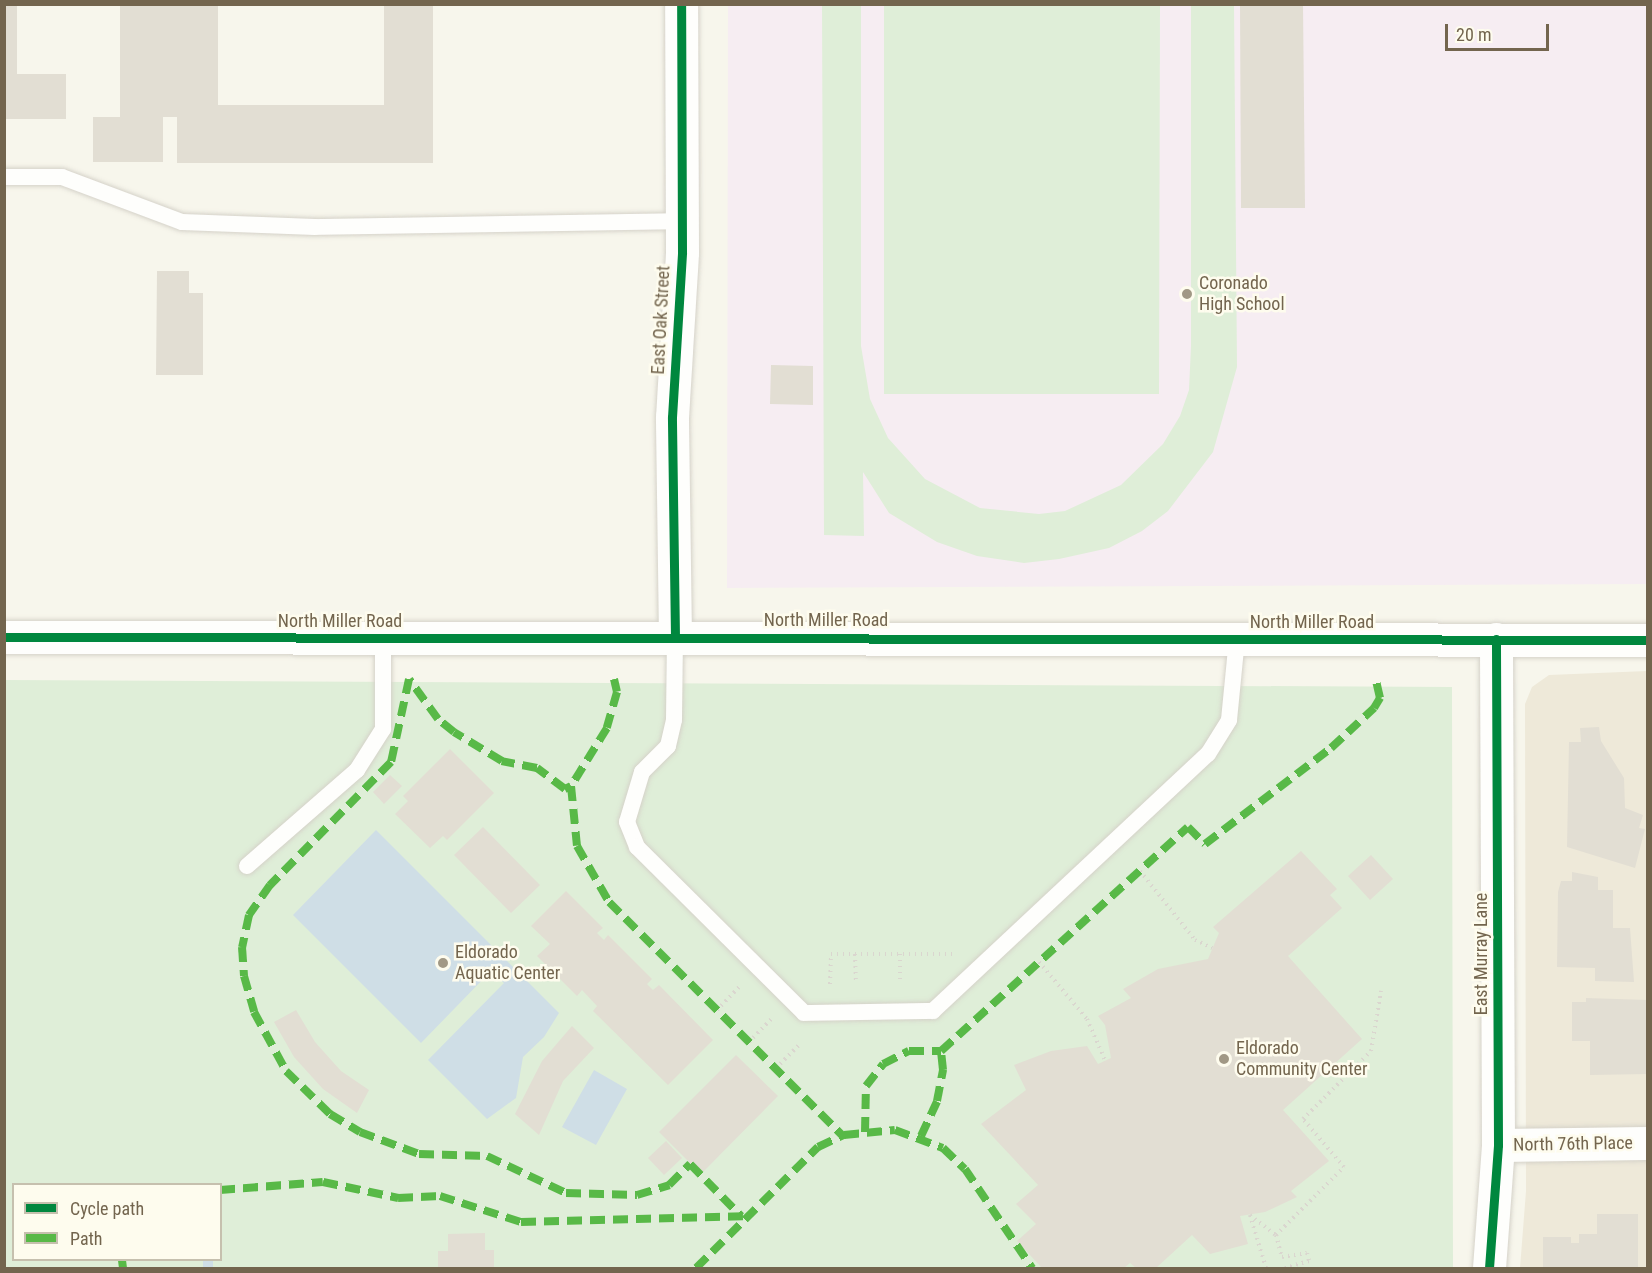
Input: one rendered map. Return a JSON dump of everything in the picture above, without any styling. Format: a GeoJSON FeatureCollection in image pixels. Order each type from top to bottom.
{"type":"FeatureCollection","features":[{"type":"Feature","properties":{"kind":"street","name":"East Oak Street"},"geometry":{"type":"LineString","coordinates":[[675,637],[672,417],[682,221],[681,4]]}},
{"type":"Feature","properties":{"kind":"street","name":"North Miller Road"},"geometry":{"type":"LineString","coordinates":[[4,637],[1647,640]]}},
{"type":"Feature","properties":{"kind":"street","name":"East Murray Lane"},"geometry":{"type":"LineString","coordinates":[[1489,1269],[1498,1145],[1496,639]]}},
{"type":"Feature","properties":{"kind":"street","name":"North 76th Place"},"geometry":{"type":"LineString","coordinates":[[1498,1145],[1647,1143]]}},
{"type":"Feature","properties":{"kind":"lane"},"geometry":{"type":"LineString","coordinates":[[4,177],[62,177],[182,222],[315,227],[682,221]]}},
{"type":"Feature","properties":{"kind":"lane"},"geometry":{"type":"LineString","coordinates":[[675,637],[674,720],[668,746],[642,772],[627,822],[637,847],[804,1013],[933,1011],[1213,747],[1230,720],[1237,638]]}},
{"type":"Feature","properties":{"kind":"lane"},"geometry":{"type":"LineString","coordinates":[[247,866],[357,770],[383,729],[383,638]]}},
{"type":"Feature","properties":{"kind":"path"},"geometry":{"type":"LineString","coordinates":[[1140,871],[1196,940],[1212,948]]}},
{"type":"Feature","properties":{"kind":"path"},"geometry":{"type":"LineString","coordinates":[[830,984],[831,954],[994,954]]}},
{"type":"Feature","properties":{"kind":"path"},"geometry":{"type":"LineString","coordinates":[[855,954],[856,983]]}},
{"type":"Feature","properties":{"kind":"path"},"geometry":{"type":"LineString","coordinates":[[900,954],[900,982]]}},
{"type":"Feature","properties":{"kind":"path"},"geometry":{"type":"LineString","coordinates":[[1039,962],[1088,1019],[1105,1060]]}},
{"type":"Feature","properties":{"kind":"path"},"geometry":{"type":"LineString","coordinates":[[717,1010],[741,986]]}},
{"type":"Feature","properties":{"kind":"path"},"geometry":{"type":"LineString","coordinates":[[1276,1235],[1344,1167],[1303,1119],[1371,1051],[1381,991]]}},
{"type":"Feature","properties":{"kind":"path"},"geometry":{"type":"LineString","coordinates":[[749,1042],[773,1017]]}},
{"type":"Feature","properties":{"kind":"path"},"geometry":{"type":"LineString","coordinates":[[776,1068],[801,1043]]}},
{"type":"Feature","properties":{"kind":"path"},"geometry":{"type":"LineString","coordinates":[[1266,1269],[1250,1215],[1276,1235],[1282,1257],[1307,1252],[1309,1261],[1285,1269]]}},
{"type":"Feature","properties":{"kind":"shaded area","name":"Coronado High School"},"geometry":{"type":"Polygon","coordinates":[[[728,5],[1647,5],[1647,584],[727,588],[728,5]]]}},
{"type":"Feature","properties":{"kind":"shaded area"},"geometry":{"type":"Polygon","coordinates":[[[1647,671],[1647,1268],[1520,1268],[1526,1191],[1525,704],[1532,687],[1549,675],[1647,671]]]}},
{"type":"Feature","properties":{"kind":"shaded area"},"geometry":{"type":"Polygon","coordinates":[[[376,830],[559,1013],[544,1037],[523,1057],[516,1098],[487,1119],[428,1060],[504,983],[490,972],[421,1043],[293,915],[376,830]]]}},
{"type":"Feature","properties":{"kind":"shaded area"},"geometry":{"type":"Polygon","coordinates":[[[594,1070],[627,1089],[596,1145],[562,1127],[594,1070]]]}},
{"type":"Feature","properties":{"kind":"green space"},"geometry":{"type":"Polygon","coordinates":[[[822,5],[861,5],[861,346],[870,399],[888,438],[925,479],[980,508],[1039,514],[1065,511],[1121,485],[1163,444],[1180,416],[1189,390],[1191,346],[1191,5],[1234,5],[1237,367],[1213,452],[1168,511],[1142,531],[1109,548],[1059,559],[1024,563],[977,556],[937,542],[889,513],[863,472],[864,536],[824,535],[822,5]]]}},
{"type":"Feature","properties":{"kind":"green space"},"geometry":{"type":"Polygon","coordinates":[[[884,5],[1160,5],[1159,394],[884,394],[884,5]]]}},
{"type":"Feature","properties":{"kind":"green space"},"geometry":{"type":"Polygon","coordinates":[[[5,680],[1452,687],[1453,1268],[5,1268],[5,680]]]}},
{"type":"Feature","properties":{"kind":"building"},"geometry":{"type":"Polygon","coordinates":[[[4,4],[17,4],[17,74],[66,74],[66,119],[4,119],[4,4]]]}},
{"type":"Feature","properties":{"kind":"building"},"geometry":{"type":"Polygon","coordinates":[[[120,4],[218,4],[218,105],[384,105],[384,4],[433,4],[433,163],[177,163],[177,117],[163,117],[163,162],[93,162],[93,117],[120,117],[120,4]]]}},
{"type":"Feature","properties":{"kind":"building"},"geometry":{"type":"Polygon","coordinates":[[[1240,4],[1303,4],[1305,208],[1241,208],[1240,4]]]}},
{"type":"Feature","properties":{"kind":"building"},"geometry":{"type":"Polygon","coordinates":[[[157,271],[189,271],[189,293],[203,293],[203,375],[156,375],[157,271]]]}},
{"type":"Feature","properties":{"kind":"building"},"geometry":{"type":"Polygon","coordinates":[[[771,365],[813,366],[813,405],[770,404],[771,365]]]}},
{"type":"Feature","properties":{"kind":"building"},"geometry":{"type":"Polygon","coordinates":[[[1599,727],[1601,741],[1624,778],[1625,808],[1643,815],[1639,828],[1645,829],[1635,868],[1567,847],[1569,742],[1581,742],[1580,728],[1599,727]]]}},
{"type":"Feature","properties":{"kind":"building"},"geometry":{"type":"Polygon","coordinates":[[[450,749],[494,793],[447,840],[443,836],[430,848],[395,814],[408,801],[403,796],[450,749]]]}},
{"type":"Feature","properties":{"kind":"building"},"geometry":{"type":"Polygon","coordinates":[[[390,775],[402,786],[384,804],[373,792],[390,775]]]}},
{"type":"Feature","properties":{"kind":"building"},"geometry":{"type":"Polygon","coordinates":[[[483,827],[540,885],[511,913],[454,855],[483,827]]]}},
{"type":"Feature","properties":{"kind":"building","name":"Eldorado Community Center"},"geometry":{"type":"Polygon","coordinates":[[[1301,851],[1337,889],[1330,895],[1342,908],[1288,956],[1362,1039],[1283,1110],[1329,1161],[1291,1191],[1297,1197],[1265,1212],[1240,1216],[1248,1244],[1210,1254],[1192,1235],[1156,1268],[1136,1268],[1130,1263],[1124,1268],[1042,1268],[1017,1241],[1036,1224],[1016,1204],[1038,1185],[981,1124],[1026,1090],[1014,1065],[1051,1051],[1087,1046],[1098,1064],[1111,1058],[1105,1025],[1098,1016],[1131,998],[1123,989],[1158,969],[1208,959],[1219,933],[1213,927],[1301,851]]]}},
{"type":"Feature","properties":{"kind":"building"},"geometry":{"type":"Polygon","coordinates":[[[1371,855],[1393,879],[1370,900],[1348,876],[1371,855]]]}},
{"type":"Feature","properties":{"kind":"building"},"geometry":{"type":"Polygon","coordinates":[[[1572,872],[1598,877],[1598,890],[1613,890],[1613,928],[1630,928],[1634,982],[1595,981],[1595,968],[1557,967],[1558,892],[1561,881],[1572,881],[1572,872]]]}},
{"type":"Feature","properties":{"kind":"building"},"geometry":{"type":"Polygon","coordinates":[[[566,891],[603,928],[597,933],[604,940],[608,935],[652,979],[647,984],[653,990],[659,985],[713,1040],[668,1085],[593,1011],[597,1006],[582,990],[577,996],[537,956],[550,944],[531,926],[566,891]]]}},
{"type":"Feature","properties":{"kind":"building"},"geometry":{"type":"Polygon","coordinates":[[[1586,998],[1648,1000],[1648,1074],[1590,1075],[1590,1041],[1572,1041],[1572,1002],[1586,1002],[1586,998]]]}},
{"type":"Feature","properties":{"kind":"building"},"geometry":{"type":"Polygon","coordinates":[[[296,1010],[315,1042],[341,1071],[369,1090],[357,1113],[323,1089],[294,1057],[274,1022],[296,1010]]]}},
{"type":"Feature","properties":{"kind":"building"},"geometry":{"type":"Polygon","coordinates":[[[572,1026],[594,1048],[563,1081],[539,1135],[515,1114],[542,1061],[572,1026]]]}},
{"type":"Feature","properties":{"kind":"building"},"geometry":{"type":"Polygon","coordinates":[[[736,1055],[778,1096],[701,1174],[659,1132],[736,1055]]]}},
{"type":"Feature","properties":{"kind":"building"},"geometry":{"type":"Polygon","coordinates":[[[666,1141],[682,1158],[664,1175],[648,1158],[666,1141]]]}},
{"type":"Feature","properties":{"kind":"building"},"geometry":{"type":"Polygon","coordinates":[[[1597,1214],[1638,1214],[1638,1268],[1543,1268],[1543,1237],[1571,1237],[1571,1243],[1579,1243],[1579,1234],[1597,1234],[1597,1214]]]}},
{"type":"Feature","properties":{"kind":"building"},"geometry":{"type":"Polygon","coordinates":[[[485,1233],[485,1250],[494,1250],[494,1268],[438,1268],[438,1251],[448,1251],[448,1234],[485,1233]]]}},
{"type":"Feature","properties":{"kind":"waterway"},"geometry":{"type":"LineString","coordinates":[[208,1261],[208,1268]]}},
{"type":"Feature","properties":{"kind":"marked path"},"geometry":{"type":"LineString","coordinates":[[614,679],[617,692],[607,728],[571,786],[565,789],[537,768],[502,761],[454,732],[438,719],[409,679],[391,762],[270,885],[249,915],[242,947],[244,976],[254,1012],[286,1071],[330,1114],[360,1132],[419,1154],[487,1156],[566,1193],[637,1195],[669,1185],[690,1164],[741,1216]]}},
{"type":"Feature","properties":{"kind":"marked path"},"geometry":{"type":"LineString","coordinates":[[921,1136],[937,1101],[943,1070],[941,1051],[1188,827],[1205,844],[1331,748],[1374,708],[1380,698],[1376,680]]}},
{"type":"Feature","properties":{"kind":"marked path"},"geometry":{"type":"LineString","coordinates":[[571,786],[577,846],[609,902],[843,1136]]}},
{"type":"Feature","properties":{"kind":"marked path"},"geometry":{"type":"LineString","coordinates":[[865,1132],[866,1086],[883,1064],[909,1051],[941,1051]]}},
{"type":"Feature","properties":{"kind":"marked path"},"geometry":{"type":"LineString","coordinates":[[696,1268],[818,1147],[844,1135],[895,1130],[943,1148],[965,1169],[1032,1268]]}},
{"type":"Feature","properties":{"kind":"marked path"},"geometry":{"type":"LineString","coordinates":[[222,1190],[323,1182],[398,1198],[440,1196],[521,1222],[743,1216]]}},
{"type":"Feature","properties":{"kind":"marked path"},"geometry":{"type":"LineString","coordinates":[[122,1261],[123,1268]]}},
{"type":"Feature","properties":{"kind":"cycle path"},"geometry":{"type":"LineString","coordinates":[[675,637],[672,417],[682,252],[681,4]]}},
{"type":"Feature","properties":{"kind":"cycle path"},"geometry":{"type":"LineString","coordinates":[[4,637],[1648,640]]}},
{"type":"Feature","properties":{"kind":"cycle path"},"geometry":{"type":"LineString","coordinates":[[1489,1268],[1498,1145],[1496,639]]}},
{"type":"Feature","properties":{"kind":"place","name":"Coronado High School"},"geometry":{"type":"Point","coordinates":[1187,294]}},
{"type":"Feature","properties":{"kind":"place","name":"Eldorado Aquatic Center"},"geometry":{"type":"Point","coordinates":[443,963]}},
{"type":"Feature","properties":{"kind":"place","name":"Eldorado Community Center"},"geometry":{"type":"Point","coordinates":[1224,1059]}}]}
